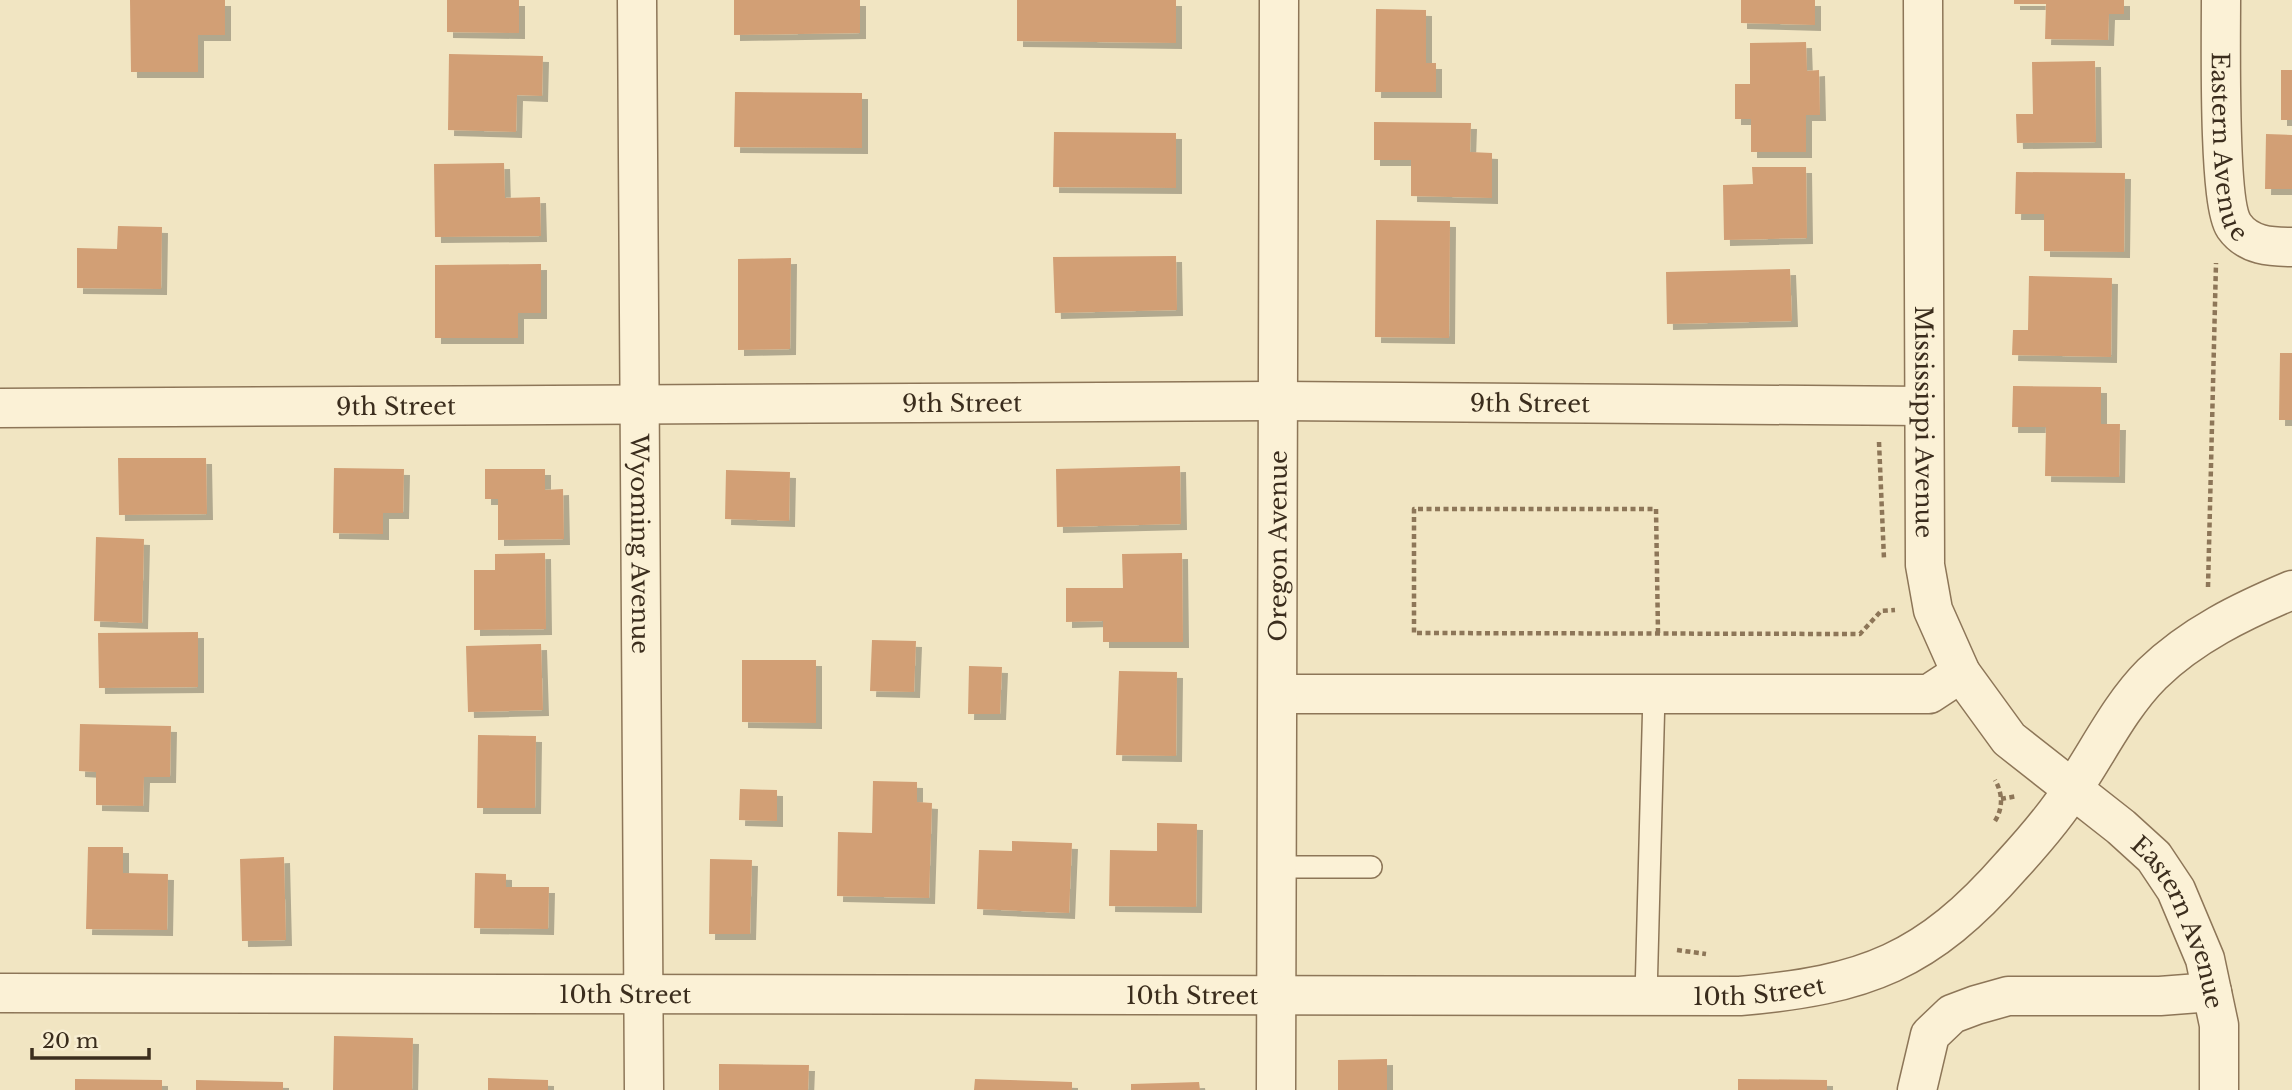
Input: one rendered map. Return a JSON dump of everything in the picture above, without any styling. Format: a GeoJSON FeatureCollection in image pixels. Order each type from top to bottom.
{"type":"FeatureCollection","features":[{"type":"Feature","properties":{"kind":"street","name":"Wyoming Avenue"},"geometry":{"type":"LineString","coordinates":[[637,0],[637,405],[645,993],[643,1090]]}},
{"type":"Feature","properties":{"kind":"street","name":"Oregon Avenue"},"geometry":{"type":"LineString","coordinates":[[1276,1090],[1279,0]]}},
{"type":"Feature","properties":{"kind":"street","name":"Mississippi Avenue"},"geometry":{"type":"LineString","coordinates":[[1923,0],[1925,565],[1933,610],[1961,673],[2009,739],[2074,788]]}},
{"type":"Feature","properties":{"kind":"street","name":"Eastern Avenue"},"geometry":{"type":"LineString","coordinates":[[2221,0],[2225,189],[2234,226],[2262,247],[2292,247]]}},
{"type":"Feature","properties":{"kind":"street","name":"9th Street"},"geometry":{"type":"LineString","coordinates":[[0,408],[1279,401],[1924,405]]}},
{"type":"Feature","properties":{"kind":"street","name":"10th Street"},"geometry":{"type":"LineString","coordinates":[[0,993],[645,993],[1276,998],[1740,996],[1807,990],[1878,971],[1934,942],[1975,907],[2047,825],[2074,788],[2107,733],[2152,674],[2217,603],[2292,590]]}},
{"type":"Feature","properties":{"kind":"street"},"geometry":{"type":"LineString","coordinates":[[1278,694],[1929,694],[1961,673]]}},
{"type":"Feature","properties":{"kind":"street","name":"Eastern Avenue"},"geometry":{"type":"LineString","coordinates":[[2074,788],[2154,858],[2176,890],[2205,959],[2219,1025],[2219,1090]]}},
{"type":"Feature","properties":{"kind":"street"},"geometry":{"type":"LineString","coordinates":[[1917,1090],[1930,1035],[1952,1014],[2008,996],[2160,996],[2212,992]]}},
{"type":"Feature","properties":{"kind":"lane"},"geometry":{"type":"LineString","coordinates":[[1646,996],[1654,694]]}},
{"type":"Feature","properties":{"kind":"lane"},"geometry":{"type":"LineString","coordinates":[[1277,867],[1371,867]]}},
{"type":"Feature","properties":{"kind":"path"},"geometry":{"type":"LineString","coordinates":[[2217,603],[2216,264],[2234,226]]}},
{"type":"Feature","properties":{"kind":"path"},"geometry":{"type":"LineString","coordinates":[[1879,435],[1882,551],[1885,564]]}},
{"type":"Feature","properties":{"kind":"path"},"geometry":{"type":"LineString","coordinates":[[1658,634],[1656,509],[1414,509],[1414,633],[1658,634],[1860,634],[1881,611],[1896,610]]}},
{"type":"Feature","properties":{"kind":"path"},"geometry":{"type":"LineString","coordinates":[[1894,599],[1897,620]]}},
{"type":"Feature","properties":{"kind":"path"},"geometry":{"type":"LineString","coordinates":[[1991,828],[2001,812],[2001,790],[1995,779]]}},
{"type":"Feature","properties":{"kind":"path"},"geometry":{"type":"LineString","coordinates":[[1646,955],[1684,949],[1708,955]]}},
{"type":"Feature","properties":{"kind":"building"},"geometry":{"type":"Polygon","coordinates":[[[130,0],[225,0],[225,35],[198,35],[198,72],[131,72],[130,0]]]}},
{"type":"Feature","properties":{"kind":"building"},"geometry":{"type":"Polygon","coordinates":[[[447,0],[519,0],[519,33],[447,32],[447,0]]]}},
{"type":"Feature","properties":{"kind":"building"},"geometry":{"type":"Polygon","coordinates":[[[734,0],[860,0],[860,33],[734,35],[734,0]]]}},
{"type":"Feature","properties":{"kind":"building"},"geometry":{"type":"Polygon","coordinates":[[[1017,0],[1176,0],[1176,43],[1017,41],[1017,0]]]}},
{"type":"Feature","properties":{"kind":"building"},"geometry":{"type":"Polygon","coordinates":[[[1741,0],[1815,0],[1815,25],[1741,23],[1741,0]]]}},
{"type":"Feature","properties":{"kind":"building"},"geometry":{"type":"Polygon","coordinates":[[[2014,0],[2124,0],[2124,14],[2109,14],[2108,40],[2045,39],[2046,4],[2014,4],[2014,0]]]}},
{"type":"Feature","properties":{"kind":"building"},"geometry":{"type":"Polygon","coordinates":[[[1376,9],[1426,10],[1426,63],[1436,63],[1436,92],[1375,92],[1376,9]]]}},
{"type":"Feature","properties":{"kind":"building"},"geometry":{"type":"Polygon","coordinates":[[[1806,42],[1807,71],[1819,70],[1820,115],[1806,115],[1806,152],[1751,152],[1751,119],[1735,119],[1735,84],[1750,84],[1750,43],[1806,42]]]}},
{"type":"Feature","properties":{"kind":"building"},"geometry":{"type":"Polygon","coordinates":[[[449,54],[543,56],[542,96],[517,95],[516,132],[448,130],[449,54]]]}},
{"type":"Feature","properties":{"kind":"building"},"geometry":{"type":"Polygon","coordinates":[[[2095,61],[2096,142],[2017,143],[2016,114],[2033,114],[2032,62],[2095,61]]]}},
{"type":"Feature","properties":{"kind":"building"},"geometry":{"type":"Polygon","coordinates":[[[2281,70],[2292,70],[2292,120],[2281,120],[2281,70]]]}},
{"type":"Feature","properties":{"kind":"building"},"geometry":{"type":"Polygon","coordinates":[[[735,92],[862,93],[862,148],[734,147],[735,92]]]}},
{"type":"Feature","properties":{"kind":"building"},"geometry":{"type":"Polygon","coordinates":[[[1374,122],[1471,123],[1470,152],[1492,153],[1492,198],[1411,196],[1411,160],[1374,160],[1374,122]]]}},
{"type":"Feature","properties":{"kind":"building"},"geometry":{"type":"Polygon","coordinates":[[[1054,132],[1176,133],[1176,188],[1053,187],[1054,132]]]}},
{"type":"Feature","properties":{"kind":"building"},"geometry":{"type":"Polygon","coordinates":[[[2266,134],[2292,135],[2292,189],[2265,189],[2266,134]]]}},
{"type":"Feature","properties":{"kind":"building"},"geometry":{"type":"Polygon","coordinates":[[[504,163],[505,198],[540,197],[541,236],[435,237],[434,164],[504,163]]]}},
{"type":"Feature","properties":{"kind":"building"},"geometry":{"type":"Polygon","coordinates":[[[1752,167],[1806,167],[1807,238],[1724,240],[1723,185],[1753,184],[1752,167]]]}},
{"type":"Feature","properties":{"kind":"building"},"geometry":{"type":"Polygon","coordinates":[[[2016,172],[2125,173],[2124,252],[2044,251],[2044,214],[2015,214],[2016,172]]]}},
{"type":"Feature","properties":{"kind":"building"},"geometry":{"type":"Polygon","coordinates":[[[1376,220],[1450,221],[1449,338],[1375,337],[1376,220]]]}},
{"type":"Feature","properties":{"kind":"building"},"geometry":{"type":"Polygon","coordinates":[[[118,226],[162,227],[161,289],[77,288],[77,248],[117,249],[118,226]]]}},
{"type":"Feature","properties":{"kind":"building"},"geometry":{"type":"Polygon","coordinates":[[[1176,256],[1177,310],[1055,313],[1053,257],[1176,256]]]}},
{"type":"Feature","properties":{"kind":"building"},"geometry":{"type":"Polygon","coordinates":[[[791,258],[790,349],[738,350],[738,259],[791,258]]]}},
{"type":"Feature","properties":{"kind":"building"},"geometry":{"type":"Polygon","coordinates":[[[541,264],[541,313],[518,313],[518,338],[435,338],[435,265],[541,264]]]}},
{"type":"Feature","properties":{"kind":"building"},"geometry":{"type":"Polygon","coordinates":[[[1790,269],[1792,321],[1667,324],[1666,272],[1790,269]]]}},
{"type":"Feature","properties":{"kind":"building"},"geometry":{"type":"Polygon","coordinates":[[[2029,276],[2112,278],[2111,357],[2012,355],[2013,330],[2028,330],[2029,276]]]}},
{"type":"Feature","properties":{"kind":"building"},"geometry":{"type":"Polygon","coordinates":[[[2280,353],[2292,353],[2292,420],[2279,420],[2280,353]]]}},
{"type":"Feature","properties":{"kind":"building"},"geometry":{"type":"Polygon","coordinates":[[[2013,386],[2101,387],[2101,424],[2120,424],[2119,477],[2045,476],[2046,427],[2012,427],[2013,386]]]}},
{"type":"Feature","properties":{"kind":"building"},"geometry":{"type":"Polygon","coordinates":[[[118,458],[206,458],[207,514],[119,515],[118,458]]]}},
{"type":"Feature","properties":{"kind":"building"},"geometry":{"type":"Polygon","coordinates":[[[1180,466],[1181,524],[1057,527],[1056,469],[1180,466]]]}},
{"type":"Feature","properties":{"kind":"building"},"geometry":{"type":"Polygon","coordinates":[[[334,468],[404,469],[403,513],[383,513],[383,534],[333,533],[334,468]]]}},
{"type":"Feature","properties":{"kind":"building"},"geometry":{"type":"Polygon","coordinates":[[[485,469],[545,469],[545,490],[563,489],[564,539],[498,540],[498,499],[485,499],[485,469]]]}},
{"type":"Feature","properties":{"kind":"building"},"geometry":{"type":"Polygon","coordinates":[[[726,470],[790,472],[789,521],[725,519],[726,470]]]}},
{"type":"Feature","properties":{"kind":"building"},"geometry":{"type":"Polygon","coordinates":[[[96,537],[144,539],[142,623],[94,621],[96,537]]]}},
{"type":"Feature","properties":{"kind":"building"},"geometry":{"type":"Polygon","coordinates":[[[545,553],[546,629],[474,630],[474,570],[495,570],[495,554],[545,553]]]}},
{"type":"Feature","properties":{"kind":"building"},"geometry":{"type":"Polygon","coordinates":[[[1182,553],[1183,642],[1103,642],[1103,621],[1066,622],[1066,588],[1123,588],[1122,554],[1182,553]]]}},
{"type":"Feature","properties":{"kind":"building"},"geometry":{"type":"Polygon","coordinates":[[[198,632],[198,687],[99,688],[98,633],[198,632]]]}},
{"type":"Feature","properties":{"kind":"building"},"geometry":{"type":"Polygon","coordinates":[[[872,640],[916,641],[914,692],[870,691],[872,640]]]}},
{"type":"Feature","properties":{"kind":"building"},"geometry":{"type":"Polygon","coordinates":[[[541,644],[543,710],[468,712],[466,646],[541,644]]]}},
{"type":"Feature","properties":{"kind":"building"},"geometry":{"type":"Polygon","coordinates":[[[742,660],[816,660],[816,723],[742,722],[742,660]]]}},
{"type":"Feature","properties":{"kind":"building"},"geometry":{"type":"Polygon","coordinates":[[[969,666],[1002,667],[1000,714],[968,714],[969,666]]]}},
{"type":"Feature","properties":{"kind":"building"},"geometry":{"type":"Polygon","coordinates":[[[1119,671],[1177,672],[1176,756],[1116,755],[1119,671]]]}},
{"type":"Feature","properties":{"kind":"building"},"geometry":{"type":"Polygon","coordinates":[[[80,724],[171,726],[170,777],[144,777],[143,806],[96,805],[96,772],[79,771],[80,724]]]}},
{"type":"Feature","properties":{"kind":"building"},"geometry":{"type":"Polygon","coordinates":[[[478,735],[536,736],[535,808],[477,808],[478,735]]]}},
{"type":"Feature","properties":{"kind":"building"},"geometry":{"type":"Polygon","coordinates":[[[873,781],[917,782],[917,802],[932,803],[929,898],[837,896],[838,832],[872,833],[873,781]]]}},
{"type":"Feature","properties":{"kind":"building"},"geometry":{"type":"Polygon","coordinates":[[[740,789],[777,790],[777,821],[739,820],[740,789]]]}},
{"type":"Feature","properties":{"kind":"building"},"geometry":{"type":"Polygon","coordinates":[[[1157,823],[1197,824],[1196,907],[1109,906],[1110,850],[1157,851],[1157,823]]]}},
{"type":"Feature","properties":{"kind":"building"},"geometry":{"type":"Polygon","coordinates":[[[1012,841],[1072,843],[1069,913],[977,909],[979,850],[1012,851],[1012,841]]]}},
{"type":"Feature","properties":{"kind":"building"},"geometry":{"type":"Polygon","coordinates":[[[88,847],[123,847],[123,873],[168,874],[167,930],[86,929],[88,847]]]}},
{"type":"Feature","properties":{"kind":"building"},"geometry":{"type":"Polygon","coordinates":[[[284,857],[286,940],[242,941],[240,859],[284,857]]]}},
{"type":"Feature","properties":{"kind":"building"},"geometry":{"type":"Polygon","coordinates":[[[710,859],[752,860],[750,934],[709,934],[710,859]]]}},
{"type":"Feature","properties":{"kind":"building"},"geometry":{"type":"Polygon","coordinates":[[[475,873],[506,874],[506,887],[549,887],[548,929],[474,928],[475,873]]]}},
{"type":"Feature","properties":{"kind":"building"},"geometry":{"type":"Polygon","coordinates":[[[334,1036],[413,1038],[412,1090],[333,1090],[334,1036]]]}},
{"type":"Feature","properties":{"kind":"building"},"geometry":{"type":"Polygon","coordinates":[[[1387,1059],[1387,1090],[1338,1090],[1338,1060],[1387,1059]]]}},
{"type":"Feature","properties":{"kind":"building"},"geometry":{"type":"Polygon","coordinates":[[[719,1064],[809,1065],[808,1090],[719,1090],[719,1064]]]}},
{"type":"Feature","properties":{"kind":"building"},"geometry":{"type":"Polygon","coordinates":[[[488,1078],[548,1080],[548,1090],[488,1090],[488,1078]]]}},
{"type":"Feature","properties":{"kind":"building"},"geometry":{"type":"Polygon","coordinates":[[[75,1079],[162,1080],[162,1090],[75,1090],[75,1079]]]}},
{"type":"Feature","properties":{"kind":"building"},"geometry":{"type":"Polygon","coordinates":[[[975,1079],[1072,1082],[1072,1090],[974,1090],[975,1079]]]}},
{"type":"Feature","properties":{"kind":"building"},"geometry":{"type":"Polygon","coordinates":[[[1738,1079],[1827,1080],[1827,1090],[1738,1090],[1738,1079]]]}},
{"type":"Feature","properties":{"kind":"building"},"geometry":{"type":"Polygon","coordinates":[[[196,1080],[283,1082],[283,1090],[196,1090],[196,1080]]]}},
{"type":"Feature","properties":{"kind":"building"},"geometry":{"type":"Polygon","coordinates":[[[1199,1082],[1200,1090],[1131,1090],[1131,1084],[1199,1082]]]}}]}
